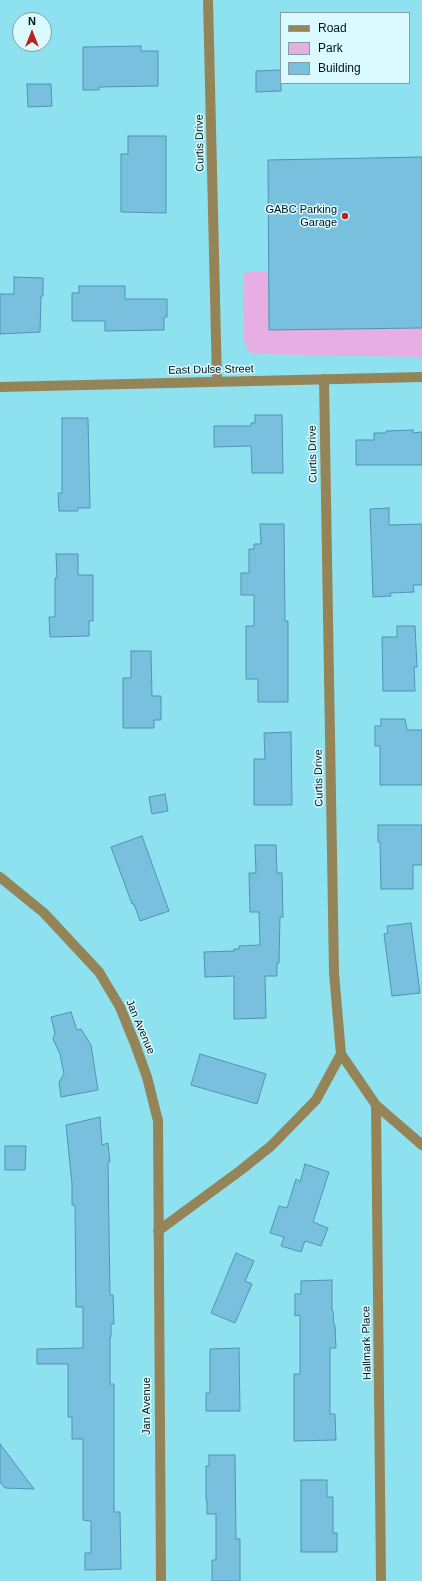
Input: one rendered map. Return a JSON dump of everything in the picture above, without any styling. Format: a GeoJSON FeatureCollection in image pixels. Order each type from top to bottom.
{"type":"FeatureCollection","features":[{"type":"Feature","properties":{"kind":"street","name":"Curtis Drive"},"geometry":{"type":"LineString","coordinates":[[208,0],[217,382]]}},
{"type":"Feature","properties":{"kind":"street","name":"East Dulse Street"},"geometry":{"type":"LineString","coordinates":[[0,387],[422,377]]}},
{"type":"Feature","properties":{"kind":"street","name":"Curtis Drive"},"geometry":{"type":"LineString","coordinates":[[324,379],[334,973],[341,1054],[376,1105],[422,1145]]}},
{"type":"Feature","properties":{"kind":"street","name":"Jan Avenue"},"geometry":{"type":"LineString","coordinates":[[0,877],[44,913],[99,972],[120,1007],[147,1077],[158,1121],[161,1581]]}},
{"type":"Feature","properties":{"kind":"street"},"geometry":{"type":"LineString","coordinates":[[158,1231],[271,1146],[316,1100],[341,1054]]}},
{"type":"Feature","properties":{"kind":"street","name":"Hallmark Place"},"geometry":{"type":"LineString","coordinates":[[376,1105],[381,1581]]}},
{"type":"Feature","properties":{"kind":"green space"},"geometry":{"type":"Polygon","coordinates":[[[268,272],[269,330],[422,328],[422,357],[254,354],[248,351],[244,341],[243,278],[245,273],[268,272]]]}},
{"type":"Feature","properties":{"kind":"building"},"geometry":{"type":"Polygon","coordinates":[[[141,46],[141,51],[158,51],[158,86],[99,87],[99,90],[83,90],[83,47],[141,46]]]}},
{"type":"Feature","properties":{"kind":"building"},"geometry":{"type":"Polygon","coordinates":[[[280,70],[281,91],[256,92],[256,71],[280,70]]]}},
{"type":"Feature","properties":{"kind":"building"},"geometry":{"type":"Polygon","coordinates":[[[27,84],[51,84],[52,106],[28,107],[27,84]]]}},
{"type":"Feature","properties":{"kind":"building"},"geometry":{"type":"Polygon","coordinates":[[[128,136],[166,136],[166,213],[121,212],[121,154],[128,154],[128,136]]]}},
{"type":"Feature","properties":{"kind":"building","name":"GABC Parking Garage"},"geometry":{"type":"Polygon","coordinates":[[[422,157],[422,328],[269,330],[268,160],[422,157]]]}},
{"type":"Feature","properties":{"kind":"building"},"geometry":{"type":"Polygon","coordinates":[[[14,277],[43,278],[40,332],[0,334],[0,294],[14,294],[14,277]]]}},
{"type":"Feature","properties":{"kind":"building"},"geometry":{"type":"Polygon","coordinates":[[[79,286],[125,286],[125,299],[167,299],[167,317],[164,317],[164,330],[105,331],[105,321],[72,321],[72,293],[79,293],[79,286]]]}},
{"type":"Feature","properties":{"kind":"building"},"geometry":{"type":"Polygon","coordinates":[[[255,415],[282,415],[283,473],[252,473],[251,446],[214,447],[214,426],[251,426],[251,423],[255,423],[255,415]]]}},
{"type":"Feature","properties":{"kind":"building"},"geometry":{"type":"Polygon","coordinates":[[[62,418],[88,418],[90,508],[78,508],[78,511],[59,511],[58,493],[62,493],[62,418]]]}},
{"type":"Feature","properties":{"kind":"building"},"geometry":{"type":"Polygon","coordinates":[[[413,430],[413,433],[422,432],[422,465],[356,465],[356,440],[374,440],[374,433],[413,430]]]}},
{"type":"Feature","properties":{"kind":"building"},"geometry":{"type":"Polygon","coordinates":[[[389,508],[389,525],[422,524],[422,585],[413,585],[414,592],[390,593],[391,596],[373,597],[370,509],[389,508]]]}},
{"type":"Feature","properties":{"kind":"building"},"geometry":{"type":"Polygon","coordinates":[[[260,524],[284,524],[285,621],[288,621],[288,702],[258,702],[258,679],[246,679],[246,626],[254,626],[254,595],[241,595],[241,573],[249,573],[249,549],[254,549],[254,544],[261,544],[260,524]]]}},
{"type":"Feature","properties":{"kind":"building"},"geometry":{"type":"Polygon","coordinates":[[[56,554],[78,554],[78,575],[93,575],[93,621],[89,621],[89,636],[50,637],[49,617],[55,617],[55,578],[57,578],[56,554]]]}},
{"type":"Feature","properties":{"kind":"building"},"geometry":{"type":"Polygon","coordinates":[[[397,626],[415,626],[417,667],[414,667],[415,691],[383,691],[382,637],[397,637],[397,626]]]}},
{"type":"Feature","properties":{"kind":"building"},"geometry":{"type":"Polygon","coordinates":[[[131,651],[151,651],[152,696],[161,696],[161,720],[154,720],[154,728],[123,728],[123,678],[131,678],[131,651]]]}},
{"type":"Feature","properties":{"kind":"building"},"geometry":{"type":"Polygon","coordinates":[[[381,719],[405,719],[407,730],[422,730],[422,785],[380,785],[380,746],[375,746],[375,726],[381,726],[381,719]]]}},
{"type":"Feature","properties":{"kind":"building"},"geometry":{"type":"Polygon","coordinates":[[[291,732],[292,805],[254,805],[254,759],[265,759],[264,733],[291,732]]]}},
{"type":"Feature","properties":{"kind":"building"},"geometry":{"type":"Polygon","coordinates":[[[165,794],[168,811],[152,814],[149,797],[165,794]]]}},
{"type":"Feature","properties":{"kind":"building"},"geometry":{"type":"Polygon","coordinates":[[[378,825],[422,825],[422,865],[413,865],[413,889],[381,889],[380,842],[378,842],[378,825]]]}},
{"type":"Feature","properties":{"kind":"building"},"geometry":{"type":"Polygon","coordinates":[[[142,836],[169,911],[140,921],[134,904],[132,904],[111,847],[142,836]]]}},
{"type":"Feature","properties":{"kind":"building"},"geometry":{"type":"Polygon","coordinates":[[[255,845],[276,845],[277,873],[282,873],[283,917],[280,917],[279,963],[277,963],[277,976],[265,976],[266,1018],[234,1019],[234,976],[205,977],[204,952],[234,951],[234,949],[239,949],[239,946],[260,945],[259,912],[250,912],[249,873],[256,873],[255,845]]]}},
{"type":"Feature","properties":{"kind":"building"},"geometry":{"type":"Polygon","coordinates":[[[411,923],[420,993],[392,996],[384,934],[388,933],[387,926],[411,923]]]}},
{"type":"Feature","properties":{"kind":"building"},"geometry":{"type":"Polygon","coordinates":[[[71,1012],[77,1030],[81,1029],[91,1045],[98,1090],[61,1097],[59,1082],[64,1074],[60,1054],[53,1039],[55,1033],[51,1017],[71,1012]]]}},
{"type":"Feature","properties":{"kind":"building"},"geometry":{"type":"Polygon","coordinates":[[[200,1054],[266,1074],[257,1104],[191,1085],[200,1054]]]}},
{"type":"Feature","properties":{"kind":"building"},"geometry":{"type":"Polygon","coordinates":[[[100,1117],[102,1145],[108,1143],[110,1162],[108,1162],[110,1295],[113,1295],[114,1324],[111,1324],[110,1337],[110,1384],[114,1384],[114,1512],[120,1512],[121,1569],[85,1570],[85,1553],[91,1553],[91,1521],[83,1520],[83,1439],[72,1439],[72,1417],[68,1417],[68,1364],[37,1364],[37,1349],[83,1348],[83,1307],[76,1307],[75,1205],[72,1205],[72,1184],[66,1125],[100,1117]]]}},
{"type":"Feature","properties":{"kind":"building"},"geometry":{"type":"Polygon","coordinates":[[[5,1146],[26,1146],[25,1170],[5,1170],[5,1146]]]}},
{"type":"Feature","properties":{"kind":"building"},"geometry":{"type":"Polygon","coordinates":[[[305,1164],[329,1172],[313,1222],[328,1228],[321,1246],[305,1241],[301,1252],[281,1246],[284,1237],[270,1233],[279,1206],[287,1208],[296,1179],[300,1182],[305,1164]]]}},
{"type":"Feature","properties":{"kind":"building"},"geometry":{"type":"Polygon","coordinates":[[[236,1253],[254,1261],[245,1281],[252,1284],[235,1323],[211,1313],[236,1253]]]}},
{"type":"Feature","properties":{"kind":"building"},"geometry":{"type":"Polygon","coordinates":[[[332,1280],[332,1311],[335,1325],[336,1348],[330,1348],[330,1414],[335,1414],[336,1440],[294,1441],[294,1374],[300,1374],[300,1315],[295,1316],[295,1294],[301,1294],[301,1281],[332,1280]]]}},
{"type":"Feature","properties":{"kind":"building"},"geometry":{"type":"Polygon","coordinates":[[[239,1348],[240,1411],[206,1411],[206,1393],[210,1393],[210,1349],[239,1348]]]}},
{"type":"Feature","properties":{"kind":"building"},"geometry":{"type":"Polygon","coordinates":[[[0,1444],[34,1489],[5,1488],[0,1482],[0,1444]]]}},
{"type":"Feature","properties":{"kind":"building"},"geometry":{"type":"Polygon","coordinates":[[[209,1455],[235,1455],[236,1539],[240,1539],[240,1581],[212,1581],[212,1560],[216,1560],[216,1514],[207,1514],[206,1466],[209,1466],[209,1455]]]}},
{"type":"Feature","properties":{"kind":"building"},"geometry":{"type":"Polygon","coordinates":[[[301,1480],[327,1480],[327,1497],[333,1497],[333,1533],[337,1533],[337,1552],[301,1552],[301,1480]]]}},
{"type":"Feature","properties":{"kind":"place","name":"GABC Parking Garage"},"geometry":{"type":"Point","coordinates":[345,216]}}]}
